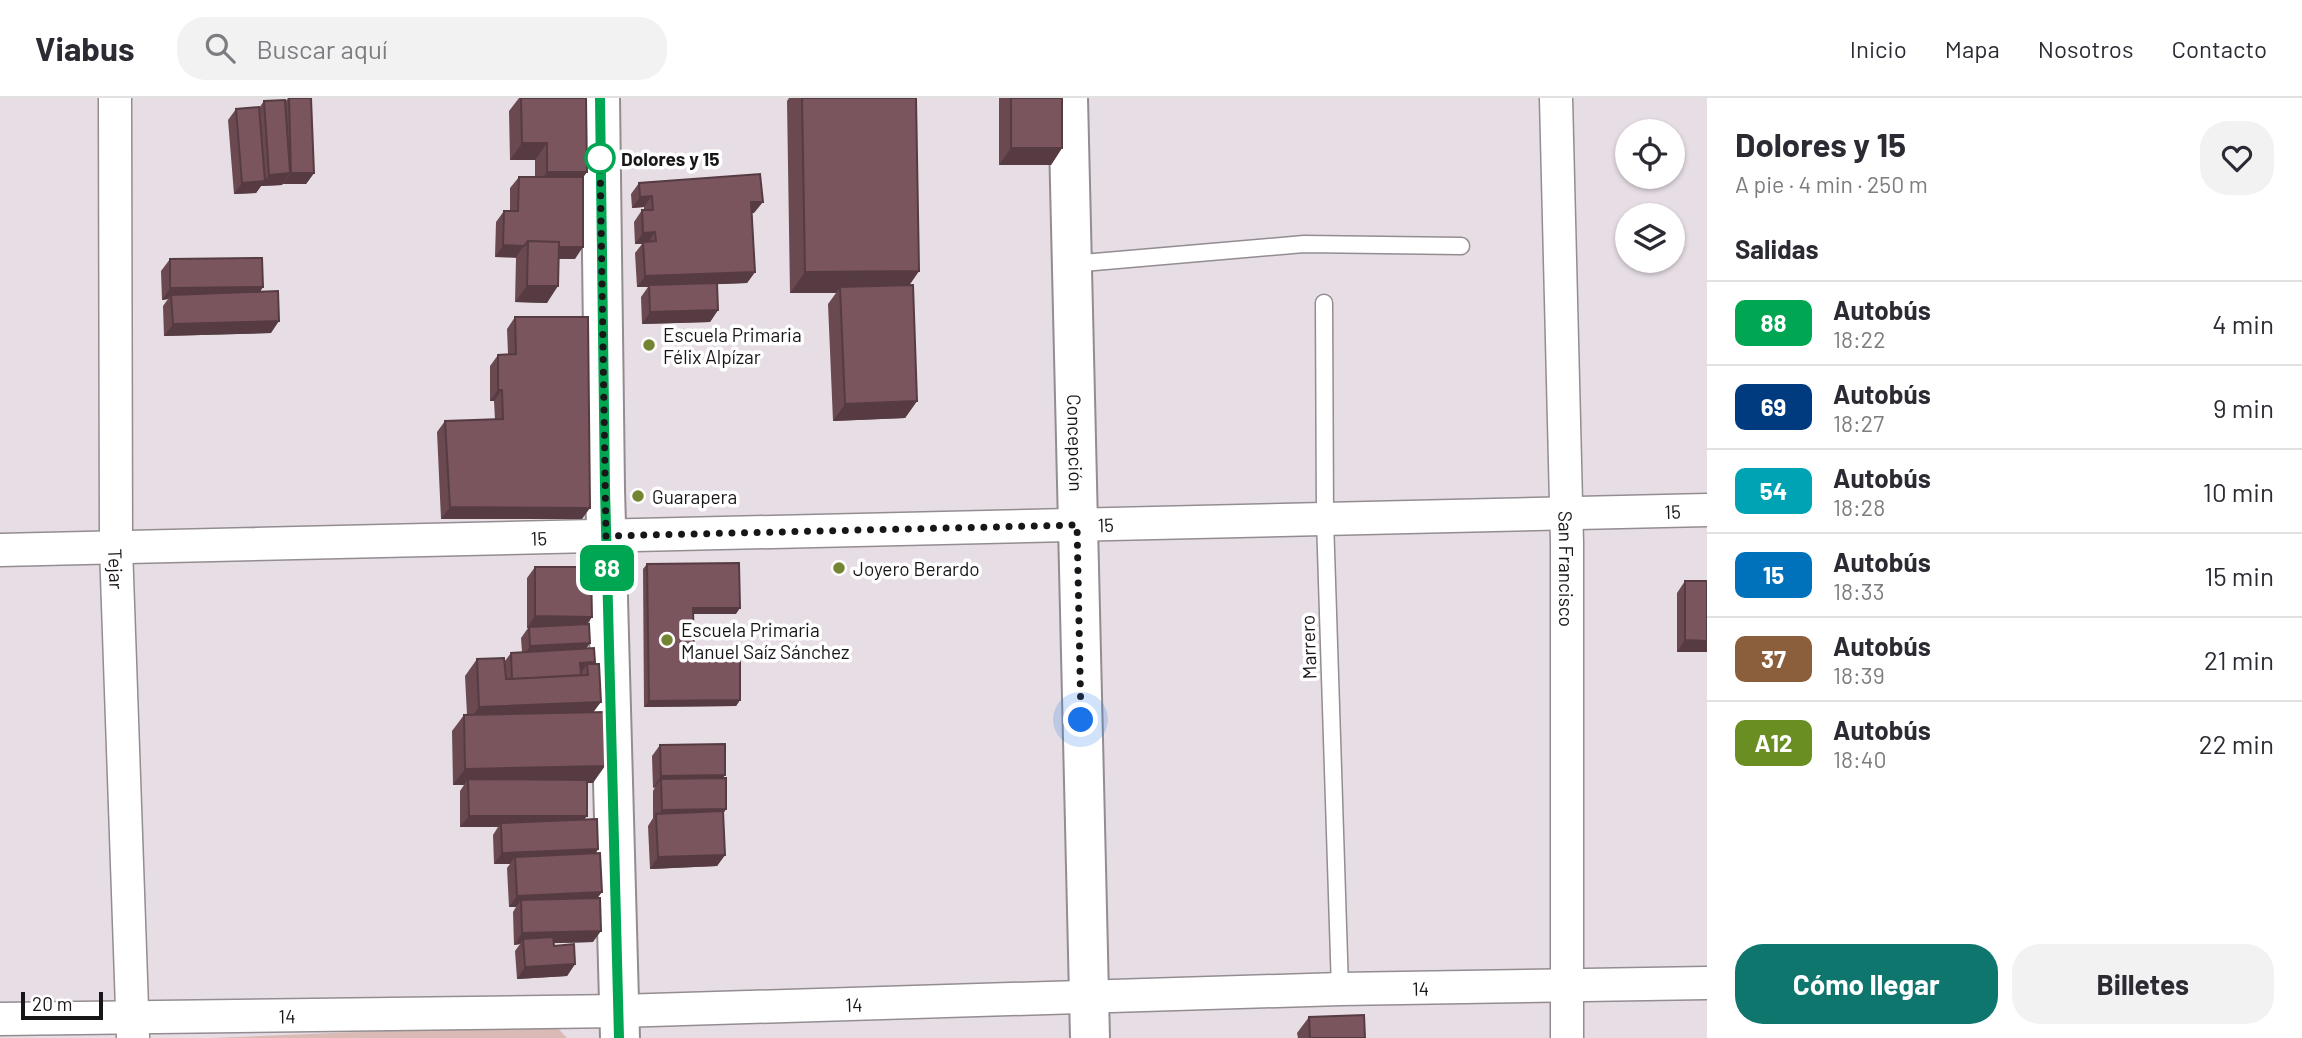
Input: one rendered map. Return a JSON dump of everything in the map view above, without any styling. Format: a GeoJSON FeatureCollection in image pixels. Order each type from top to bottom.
{"type":"FeatureCollection","features":[{"type":"Feature","properties":{"kind":"street","name":"Tejar"},"geometry":{"type":"LineString","coordinates":[[115,98],[116,547],[133,1028]]}},
{"type":"Feature","properties":{"kind":"street"},"geometry":{"type":"LineString","coordinates":[[600,98],[606,536],[619,1025]]}},
{"type":"Feature","properties":{"kind":"street","name":"Concepción"},"geometry":{"type":"LineString","coordinates":[[1068,98],[1090,1038]]}},
{"type":"Feature","properties":{"kind":"street","name":"San Francisco"},"geometry":{"type":"LineString","coordinates":[[1556,98],[1567,514],[1567,1038]]}},
{"type":"Feature","properties":{"kind":"street","name":"15"},"geometry":{"type":"LineString","coordinates":[[0,550],[1707,510]]}},
{"type":"Feature","properties":{"kind":"street","name":"14"},"geometry":{"type":"LineString","coordinates":[[0,1019],[133,1028],[619,1025],[1089,999],[1340,989],[1707,983]]}},
{"type":"Feature","properties":{"kind":"lane"},"geometry":{"type":"LineString","coordinates":[[1071,264],[1304,244],[1461,246]]}},
{"type":"Feature","properties":{"kind":"lane","name":"Marrero"},"geometry":{"type":"LineString","coordinates":[[1324,303],[1325,519],[1340,989]]}},
{"type":"Feature","properties":{"kind":"shaded area"},"geometry":{"type":"Polygon","coordinates":[[[554,1024],[567,1038],[212,1038],[554,1024]]]}},
{"type":"Feature","properties":{"kind":"building"},"geometry":{"type":"Polygon","coordinates":[[[289,98],[311,98],[314,173],[291,173],[289,98]]]}},
{"type":"Feature","properties":{"kind":"building"},"geometry":{"type":"Polygon","coordinates":[[[521,98],[586,98],[587,172],[547,172],[547,143],[522,143],[521,98]]]}},
{"type":"Feature","properties":{"kind":"building"},"geometry":{"type":"Polygon","coordinates":[[[802,98],[916,98],[919,271],[805,272],[802,98]]]}},
{"type":"Feature","properties":{"kind":"building"},"geometry":{"type":"Polygon","coordinates":[[[1011,98],[1062,98],[1062,148],[1011,148],[1011,98]]]}},
{"type":"Feature","properties":{"kind":"building"},"geometry":{"type":"Polygon","coordinates":[[[285,100],[290,173],[269,175],[264,101],[285,100]]]}},
{"type":"Feature","properties":{"kind":"building"},"geometry":{"type":"Polygon","coordinates":[[[259,107],[265,181],[242,183],[236,109],[259,107]]]}},
{"type":"Feature","properties":{"kind":"building"},"geometry":{"type":"Polygon","coordinates":[[[760,174],[763,202],[751,202],[755,272],[645,276],[643,242],[656,241],[655,232],[643,233],[642,210],[653,210],[652,196],[640,197],[639,183],[760,174]]]}},
{"type":"Feature","properties":{"kind":"building"},"geometry":{"type":"Polygon","coordinates":[[[519,177],[583,177],[583,247],[559,247],[559,242],[528,241],[524,246],[503,245],[504,211],[518,211],[519,177]]]}},
{"type":"Feature","properties":{"kind":"building"},"geometry":{"type":"Polygon","coordinates":[[[528,241],[559,242],[558,286],[527,286],[528,241]]]}},
{"type":"Feature","properties":{"kind":"building"},"geometry":{"type":"Polygon","coordinates":[[[262,258],[263,287],[170,288],[170,259],[262,258]]]}},
{"type":"Feature","properties":{"kind":"building"},"geometry":{"type":"Polygon","coordinates":[[[717,283],[718,310],[650,312],[649,285],[717,283]]]}},
{"type":"Feature","properties":{"kind":"building"},"geometry":{"type":"Polygon","coordinates":[[[913,285],[917,401],[845,404],[840,287],[913,285]]]}},
{"type":"Feature","properties":{"kind":"building"},"geometry":{"type":"Polygon","coordinates":[[[278,291],[279,321],[173,324],[171,295],[278,291]]]}},
{"type":"Feature","properties":{"kind":"building"},"geometry":{"type":"Polygon","coordinates":[[[515,317],[588,317],[590,508],[450,507],[445,421],[503,419],[502,390],[498,390],[498,355],[516,354],[515,317]]]}},
{"type":"Feature","properties":{"kind":"building","name":"Escuela Primaria Manuel Saíz Sánchez"},"geometry":{"type":"Polygon","coordinates":[[[739,563],[740,608],[693,608],[694,660],[740,660],[740,700],[649,701],[647,564],[739,563]]]}},
{"type":"Feature","properties":{"kind":"building"},"geometry":{"type":"Polygon","coordinates":[[[535,567],[591,567],[592,617],[535,616],[535,567]]]}},
{"type":"Feature","properties":{"kind":"building"},"geometry":{"type":"Polygon","coordinates":[[[1685,581],[1707,581],[1707,641],[1685,640],[1685,581]]]}},
{"type":"Feature","properties":{"kind":"building"},"geometry":{"type":"Polygon","coordinates":[[[589,624],[590,643],[530,646],[529,627],[589,624]]]}},
{"type":"Feature","properties":{"kind":"building"},"geometry":{"type":"Polygon","coordinates":[[[594,648],[595,662],[580,663],[581,675],[512,679],[511,653],[594,648]]]}},
{"type":"Feature","properties":{"kind":"building"},"geometry":{"type":"Polygon","coordinates":[[[504,658],[506,679],[588,675],[587,664],[599,664],[601,702],[479,707],[477,659],[504,658]]]}},
{"type":"Feature","properties":{"kind":"building"},"geometry":{"type":"Polygon","coordinates":[[[604,712],[605,766],[465,769],[464,715],[604,712]]]}},
{"type":"Feature","properties":{"kind":"building"},"geometry":{"type":"Polygon","coordinates":[[[725,744],[725,775],[661,776],[660,745],[725,744]]]}},
{"type":"Feature","properties":{"kind":"building"},"geometry":{"type":"Polygon","coordinates":[[[726,778],[726,809],[662,810],[661,779],[726,778]]]}},
{"type":"Feature","properties":{"kind":"building"},"geometry":{"type":"Polygon","coordinates":[[[468,779],[587,780],[587,816],[469,816],[468,779]]]}},
{"type":"Feature","properties":{"kind":"building"},"geometry":{"type":"Polygon","coordinates":[[[723,811],[725,855],[658,857],[656,814],[723,811]]]}},
{"type":"Feature","properties":{"kind":"building"},"geometry":{"type":"Polygon","coordinates":[[[597,819],[598,849],[502,853],[501,823],[597,819]]]}},
{"type":"Feature","properties":{"kind":"building"},"geometry":{"type":"Polygon","coordinates":[[[600,853],[602,892],[517,896],[515,857],[600,853]]]}},
{"type":"Feature","properties":{"kind":"building"},"geometry":{"type":"Polygon","coordinates":[[[600,898],[601,931],[522,933],[521,900],[600,898]]]}},
{"type":"Feature","properties":{"kind":"building"},"geometry":{"type":"Polygon","coordinates":[[[553,937],[554,946],[574,944],[575,964],[525,967],[523,939],[553,937]]]}},
{"type":"Feature","properties":{"kind":"building"},"geometry":{"type":"Polygon","coordinates":[[[1364,1015],[1365,1038],[1310,1038],[1309,1017],[1364,1015]]]}},
{"type":"Feature","properties":{"kind":"bus line","name":"88"},"geometry":{"type":"LineString","coordinates":[[600,98],[605,489],[619,1038]]}},
{"type":"Feature","properties":{"kind":"place","name":"Dolores y 15"},"geometry":{"type":"Point","coordinates":[600,158]}},
{"type":"Feature","properties":{"kind":"place","name":"Escuela Primaria Félix Alpízar"},"geometry":{"type":"Point","coordinates":[649,345]}},
{"type":"Feature","properties":{"kind":"place","name":"Guarapera"},"geometry":{"type":"Point","coordinates":[638,496]}},
{"type":"Feature","properties":{"kind":"place","name":"Joyero Berardo"},"geometry":{"type":"Point","coordinates":[839,568]}},
{"type":"Feature","properties":{"kind":"place","name":"Escuela Primaria Manuel Saíz Sánchez"},"geometry":{"type":"Point","coordinates":[667,640]}},
{"type":"Feature","properties":{"kind":"route"},"geometry":{"type":"LineString","coordinates":[[600,158],[606,536],[1077,525],[1081,720]]}}]}
